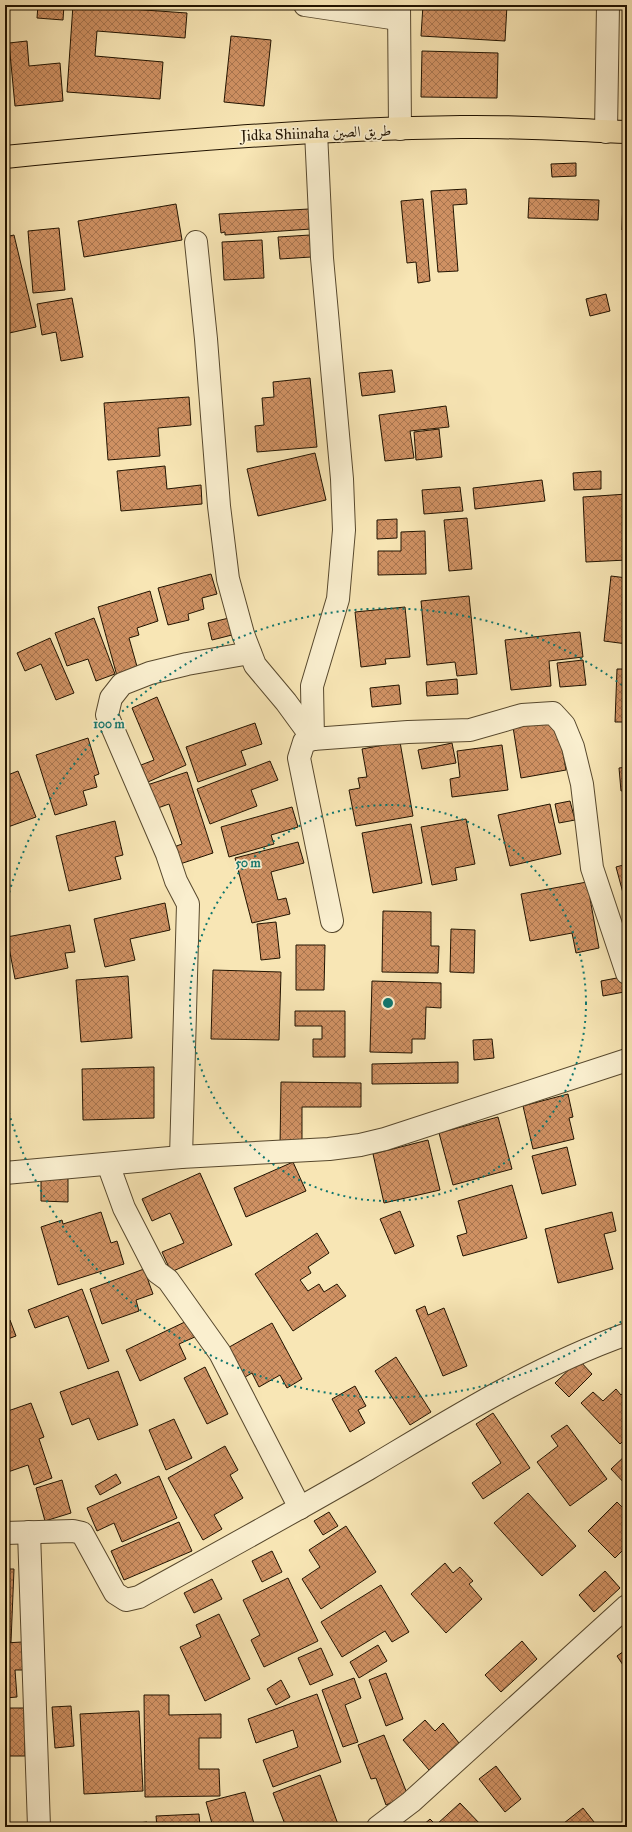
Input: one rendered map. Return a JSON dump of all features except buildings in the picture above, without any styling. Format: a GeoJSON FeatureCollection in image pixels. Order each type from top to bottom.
{"type":"FeatureCollection","features":[{"type":"Feature","properties":{"kind":"main road","name":"Jidka Shiinaha طريق الصين"},"geometry":{"type":"LineString","coordinates":[[5,157],[258,134],[462,127],[627,132]]}},
{"type":"Feature","properties":{"kind":"street"},"geometry":{"type":"LineString","coordinates":[[305,5],[394,10],[400,129]]}},
{"type":"Feature","properties":{"kind":"street"},"geometry":{"type":"LineString","coordinates":[[606,132],[608,5]]}},
{"type":"Feature","properties":{"kind":"street"},"geometry":{"type":"LineString","coordinates":[[313,740],[312,686],[338,599],[344,530],[342,479],[322,258],[316,132]]}},
{"type":"Feature","properties":{"kind":"street"},"geometry":{"type":"LineString","coordinates":[[196,242],[206,339],[218,506],[227,572],[243,634],[255,665],[286,702],[313,740]]}},
{"type":"Feature","properties":{"kind":"street"},"geometry":{"type":"LineString","coordinates":[[181,1156],[188,904],[176,881],[167,854],[107,715],[111,698],[122,684],[157,671],[250,653]]}},
{"type":"Feature","properties":{"kind":"street"},"geometry":{"type":"LineString","coordinates":[[332,921],[299,758],[304,742],[408,732],[470,730],[522,715],[553,714],[564,726],[573,747],[582,784],[592,868],[627,973]]}},
{"type":"Feature","properties":{"kind":"street"},"geometry":{"type":"LineString","coordinates":[[5,1173],[181,1156],[329,1149],[360,1145],[385,1139],[627,1060]]}},
{"type":"Feature","properties":{"kind":"street"},"geometry":{"type":"LineString","coordinates":[[108,1164],[124,1208],[158,1272],[168,1280],[220,1353],[300,1508]]}},
{"type":"Feature","properties":{"kind":"street"},"geometry":{"type":"LineString","coordinates":[[5,1533],[73,1531],[82,1534],[115,1593],[126,1600],[139,1597],[300,1508],[512,1384],[574,1354],[627,1334]]}},
{"type":"Feature","properties":{"kind":"street"},"geometry":{"type":"LineString","coordinates":[[29,1532],[39,1827]]}},
{"type":"Feature","properties":{"kind":"street"},"geometry":{"type":"LineString","coordinates":[[378,1827],[411,1802],[627,1606]]}}]}
